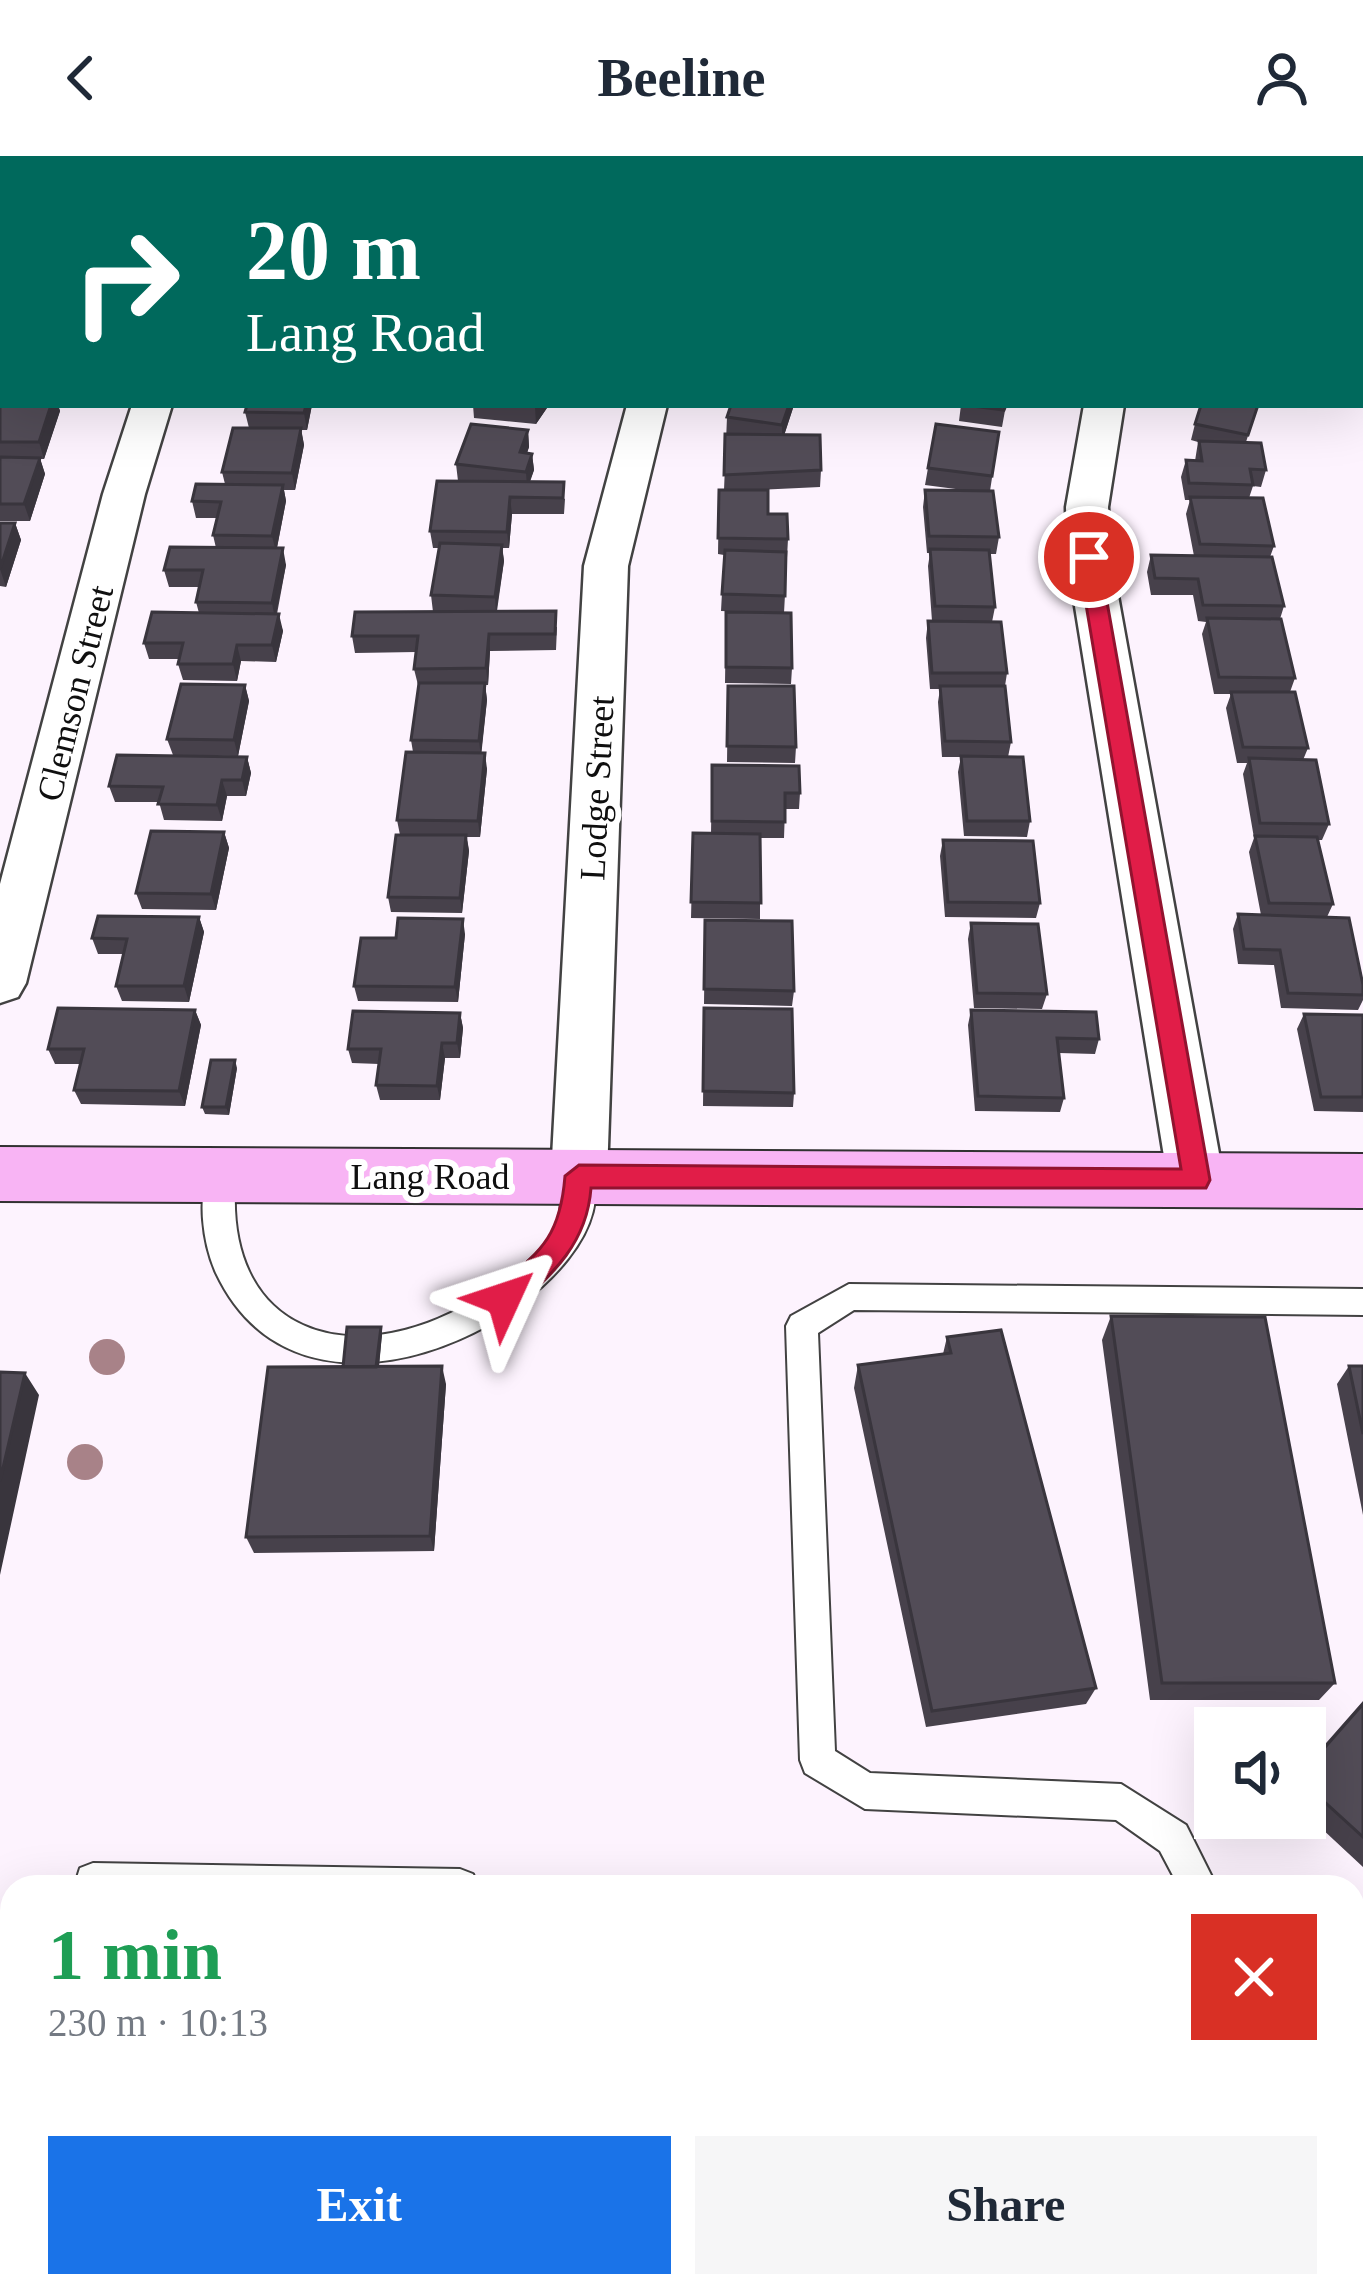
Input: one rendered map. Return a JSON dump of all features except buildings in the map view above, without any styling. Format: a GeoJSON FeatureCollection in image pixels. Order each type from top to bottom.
{"type":"FeatureCollection","features":[{"type":"Feature","properties":{"kind":"street","name":"Clemson Street"},"geometry":{"type":"LineString","coordinates":[[0,983],[124,494],[151,408]]}},
{"type":"Feature","properties":{"kind":"street","name":"Lodge Street"},"geometry":{"type":"LineString","coordinates":[[579,1176],[606,566],[646,408]]}},
{"type":"Feature","properties":{"kind":"street"},"geometry":{"type":"LineString","coordinates":[[1104,408],[1087,507],[1089,557],[1196,1180]]}},
{"type":"Feature","properties":{"kind":"street","name":"Lang Road"},"geometry":{"type":"LineString","coordinates":[[0,1174],[1363,1181]]}},
{"type":"Feature","properties":{"kind":"lane"},"geometry":{"type":"LineString","coordinates":[[221,1175],[214,1212],[219,1250],[235,1284],[261,1315],[296,1338],[338,1352],[398,1345],[453,1328],[504,1299],[545,1263],[575,1221],[579,1176]]}},
{"type":"Feature","properties":{"kind":"lane"},"geometry":{"type":"LineString","coordinates":[[1192,1875],[1172,1838],[1121,1802],[866,1791],[818,1760],[802,1326],[849,1297],[1363,1302]]}},
{"type":"Feature","properties":{"kind":"route"},"geometry":{"type":"LineString","coordinates":[[504,1299],[545,1263],[575,1221],[579,1176],[1196,1180],[1089,557]]}}]}
